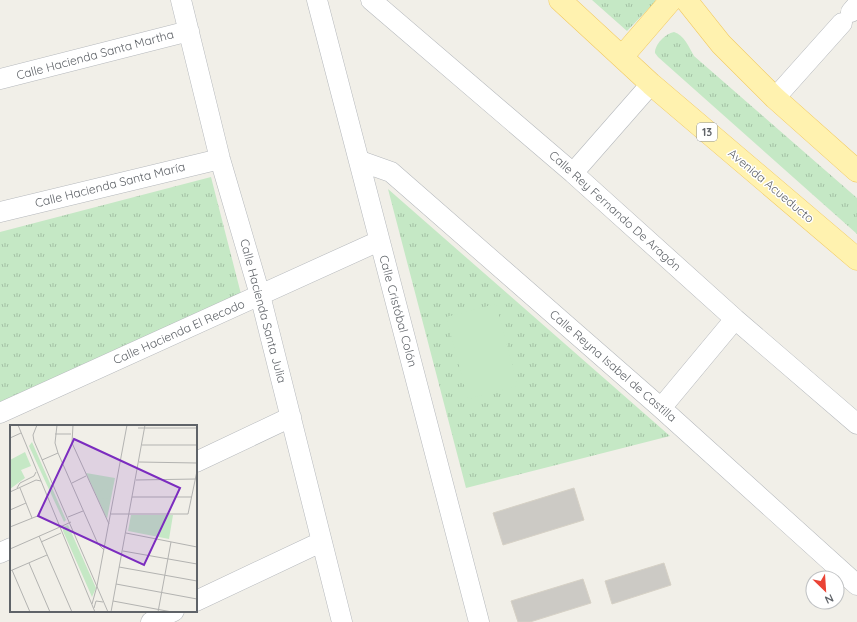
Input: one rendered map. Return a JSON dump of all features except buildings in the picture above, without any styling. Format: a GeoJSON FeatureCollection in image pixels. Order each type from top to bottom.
{"type":"FeatureCollection","features":[{"type":"Feature","properties":{"kind":"main road","name":"Avenida Acueducto"},"geometry":{"type":"LineString","coordinates":[[560,0],[651,84],[857,259]]}},
{"type":"Feature","properties":{"kind":"main road"},"geometry":{"type":"LineString","coordinates":[[622,57],[671,0]]}},
{"type":"Feature","properties":{"kind":"main road"},"geometry":{"type":"LineString","coordinates":[[686,0],[721,44],[775,98],[857,171]]}},
{"type":"Feature","properties":{"kind":"street","name":"Calle Hacienda Santa Julia"},"geometry":{"type":"LineString","coordinates":[[181,0],[220,159],[260,295],[342,622]]}},
{"type":"Feature","properties":{"kind":"street","name":"Calle Cristóbal Colón"},"geometry":{"type":"LineString","coordinates":[[317,0],[479,622]]}},
{"type":"Feature","properties":{"kind":"street","name":"Calle Rey Fernando De Aragón"},"geometry":{"type":"LineString","coordinates":[[371,0],[573,173],[735,319],[857,424]]}},
{"type":"Feature","properties":{"kind":"street"},"geometry":{"type":"LineString","coordinates":[[775,98],[850,13]]}},
{"type":"Feature","properties":{"kind":"street","name":"Calle Hacienda Santa Martha"},"geometry":{"type":"LineString","coordinates":[[0,80],[189,31]]}},
{"type":"Feature","properties":{"kind":"street"},"geometry":{"type":"LineString","coordinates":[[573,173],[651,84]]}},
{"type":"Feature","properties":{"kind":"street","name":"Calle Hacienda Santa María"},"geometry":{"type":"LineString","coordinates":[[0,212],[220,159]]}},
{"type":"Feature","properties":{"kind":"street","name":"Calle Reyna Isabel de Castilla"},"geometry":{"type":"LineString","coordinates":[[360,161],[391,172],[661,408],[857,586]]}},
{"type":"Feature","properties":{"kind":"street","name":"Calle Hacienda El Recodo"},"geometry":{"type":"LineString","coordinates":[[0,413],[379,241]]}},
{"type":"Feature","properties":{"kind":"street"},"geometry":{"type":"LineString","coordinates":[[661,408],[735,319]]}},
{"type":"Feature","properties":{"kind":"street"},"geometry":{"type":"LineString","coordinates":[[197,462],[291,417]]}},
{"type":"Feature","properties":{"kind":"street"},"geometry":{"type":"LineString","coordinates":[[197,601],[321,542]]}},
{"type":"Feature","properties":{"kind":"street"},"geometry":{"type":"LineString","coordinates":[[0,553],[10,548]]}},
{"type":"Feature","properties":{"kind":"street"},"geometry":{"type":"LineString","coordinates":[[151,622],[172,612]]}},
{"type":"Feature","properties":{"kind":"green space"},"geometry":{"type":"Polygon","coordinates":[[[592,0],[655,0],[655,2],[627,31],[592,0]]]}},
{"type":"Feature","properties":{"kind":"green space"},"geometry":{"type":"Polygon","coordinates":[[[674,32],[681,36],[694,56],[857,198],[857,234],[658,57],[655,53],[657,46],[667,35],[674,32]]]}},
{"type":"Feature","properties":{"kind":"green space"},"geometry":{"type":"Polygon","coordinates":[[[211,177],[241,294],[0,404],[0,232],[211,177]]]}},
{"type":"Feature","properties":{"kind":"green space"},"geometry":{"type":"Polygon","coordinates":[[[388,189],[670,436],[466,488],[388,189]]]}},
{"type":"Feature","properties":{"kind":"green space"},"geometry":{"type":"Polygon","coordinates":[[[496,304],[518,386],[468,399],[446,317],[496,304]]]}}]}
